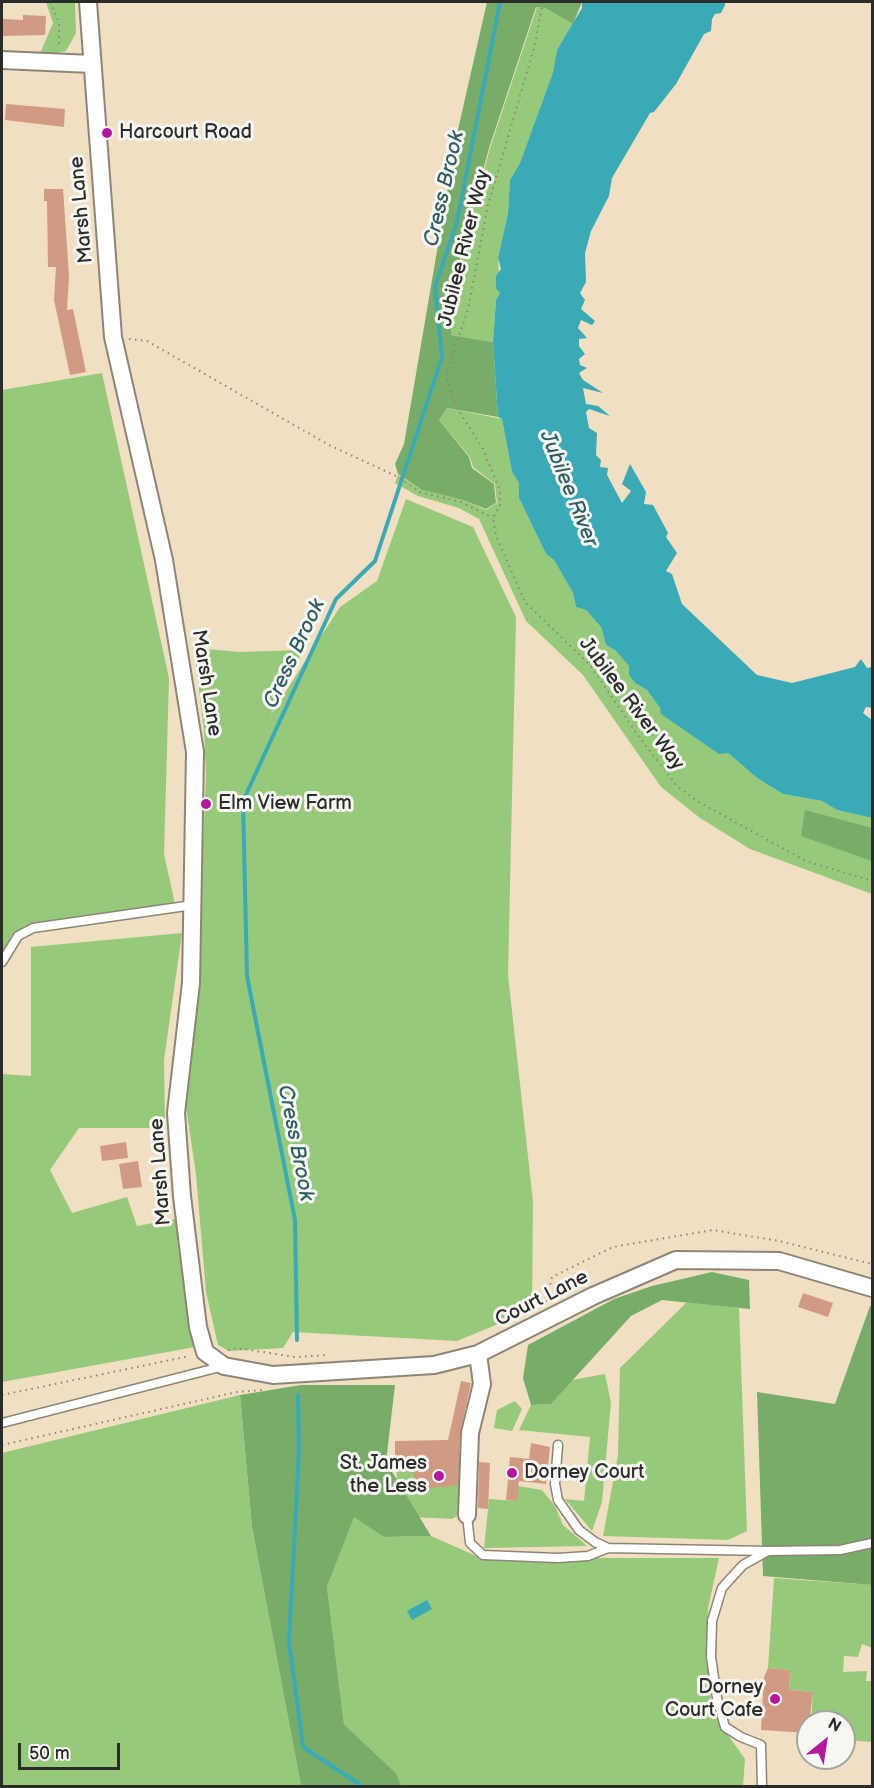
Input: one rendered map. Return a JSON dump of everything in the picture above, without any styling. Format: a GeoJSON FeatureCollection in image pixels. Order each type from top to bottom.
{"type":"FeatureCollection","features":[{"type":"Feature","properties":{"kind":"street","name":"Marsh Lane"},"geometry":{"type":"LineString","coordinates":[[88,2],[114,337],[164,560],[195,753],[191,983],[176,1113],[182,1196],[198,1327],[205,1352]]}},
{"type":"Feature","properties":{"kind":"street"},"geometry":{"type":"LineString","coordinates":[[2,60],[92,64]]}},
{"type":"Feature","properties":{"kind":"street","name":"Court Lane"},"geometry":{"type":"LineString","coordinates":[[224,1366],[273,1375],[434,1365],[478,1354],[593,1296],[676,1260],[779,1261],[873,1288]]}},
{"type":"Feature","properties":{"kind":"street"},"geometry":{"type":"LineString","coordinates":[[205,1352],[224,1366]]}},
{"type":"Feature","properties":{"kind":"street"},"geometry":{"type":"LineString","coordinates":[[467,1515],[470,1433],[482,1384],[478,1354]]}},
{"type":"Feature","properties":{"kind":"lane"},"geometry":{"type":"LineString","coordinates":[[2,962],[18,936],[33,928],[193,905]]}},
{"type":"Feature","properties":{"kind":"lane"},"geometry":{"type":"LineString","coordinates":[[2,1423],[224,1366]]}},
{"type":"Feature","properties":{"kind":"lane"},"geometry":{"type":"LineString","coordinates":[[558,1446],[555,1484],[558,1500],[579,1530],[608,1548]]}},
{"type":"Feature","properties":{"kind":"lane"},"geometry":{"type":"LineString","coordinates":[[467,1515],[470,1543],[483,1555],[558,1558],[588,1556],[608,1548],[840,1550],[873,1544]]}},
{"type":"Feature","properties":{"kind":"lane"},"geometry":{"type":"LineString","coordinates":[[762,1786],[761,1745],[741,1737],[725,1726],[717,1698],[711,1645],[712,1621],[722,1588],[743,1565],[768,1551]]}},
{"type":"Feature","properties":{"kind":"path"},"geometry":{"type":"LineString","coordinates":[[50,2],[59,23],[59,63]]}},
{"type":"Feature","properties":{"kind":"path","name":"Jubilee River Way"},"geometry":{"type":"LineString","coordinates":[[543,2],[534,48],[488,205],[468,309],[446,376],[456,406],[483,449],[500,490],[500,504],[493,518],[496,536],[525,602],[590,665],[637,734],[677,786],[714,811],[806,861],[873,881]]}},
{"type":"Feature","properties":{"kind":"path"},"geometry":{"type":"LineString","coordinates":[[114,337],[147,341],[329,445],[398,477],[420,492],[461,502],[493,518]]}},
{"type":"Feature","properties":{"kind":"path"},"geometry":{"type":"LineString","coordinates":[[545,1308],[552,1277],[613,1247],[713,1230],[779,1241],[873,1264]]}},
{"type":"Feature","properties":{"kind":"path"},"geometry":{"type":"LineString","coordinates":[[2,1395],[205,1352],[237,1348],[295,1357],[331,1355]]}},
{"type":"Feature","properties":{"kind":"path"},"geometry":{"type":"LineString","coordinates":[[2,1444],[237,1392],[273,1389]]}},
{"type":"Feature","properties":{"kind":"green space"},"geometry":{"type":"Polygon","coordinates":[[[46,2],[75,2],[76,33],[66,51],[39,56],[53,23],[46,2]]]}},
{"type":"Feature","properties":{"kind":"green space"},"geometry":{"type":"Polygon","coordinates":[[[487,2],[582,2],[573,24],[545,8],[536,7],[490,145],[462,245],[451,335],[493,342],[498,417],[447,408],[439,420],[469,457],[472,468],[494,484],[496,503],[486,509],[463,500],[422,490],[398,474],[395,464],[404,444],[457,134],[487,2]]]}},
{"type":"Feature","properties":{"kind":"green space"},"geometry":{"type":"Polygon","coordinates":[[[537,7],[545,8],[573,24],[557,50],[554,73],[520,163],[510,180],[508,213],[498,258],[500,293],[496,300],[493,342],[451,335],[463,245],[491,145],[537,7]]]}},
{"type":"Feature","properties":{"kind":"green space"},"geometry":{"type":"Polygon","coordinates":[[[102,373],[169,678],[164,854],[175,904],[22,930],[2,957],[2,390],[102,373]]]}},
{"type":"Feature","properties":{"kind":"green space"},"geometry":{"type":"Polygon","coordinates":[[[447,408],[502,419],[512,472],[519,483],[519,498],[546,554],[554,560],[573,593],[576,607],[586,610],[601,627],[606,645],[615,650],[629,666],[629,675],[635,683],[647,690],[660,708],[728,753],[757,778],[783,794],[822,801],[837,810],[872,818],[872,894],[750,849],[700,818],[661,787],[583,675],[526,621],[479,519],[459,508],[418,496],[395,483],[398,475],[422,490],[463,500],[486,510],[497,503],[495,484],[473,467],[470,457],[439,420],[447,408]]]}},
{"type":"Feature","properties":{"kind":"green space"},"geometry":{"type":"Polygon","coordinates":[[[406,499],[473,527],[516,617],[508,975],[533,1202],[532,1310],[457,1341],[293,1332],[283,1348],[229,1351],[218,1345],[206,1292],[196,1174],[185,1100],[199,934],[206,775],[204,731],[194,648],[240,652],[303,650],[270,716],[340,607],[377,581],[406,499]]]}},
{"type":"Feature","properties":{"kind":"green space"},"geometry":{"type":"Polygon","coordinates":[[[805,810],[872,828],[872,861],[801,836],[805,810]]]}},
{"type":"Feature","properties":{"kind":"green space"},"geometry":{"type":"Polygon","coordinates":[[[182,933],[164,1060],[165,1128],[79,1128],[50,1170],[72,1213],[127,1197],[137,1226],[180,1218],[195,1347],[2,1382],[2,1074],[31,1076],[31,947],[182,933]]]}},
{"type":"Feature","properties":{"kind":"green space"},"geometry":{"type":"Polygon","coordinates":[[[712,1272],[749,1280],[750,1309],[662,1300],[631,1316],[551,1404],[531,1405],[523,1378],[528,1345],[614,1299],[652,1286],[712,1272]]]}},
{"type":"Feature","properties":{"kind":"green space"},"geometry":{"type":"Polygon","coordinates":[[[687,1302],[739,1308],[747,1531],[728,1540],[603,1536],[618,1455],[620,1368],[687,1302]]]}},
{"type":"Feature","properties":{"kind":"green space"},"geometry":{"type":"Polygon","coordinates":[[[870,1306],[872,1306],[872,1585],[763,1576],[757,1392],[835,1404],[870,1306]]]}},
{"type":"Feature","properties":{"kind":"green space"},"geometry":{"type":"Polygon","coordinates":[[[605,1374],[611,1403],[602,1502],[592,1531],[565,1499],[584,1501],[590,1437],[519,1430],[531,1405],[551,1404],[572,1380],[605,1374]]]}},
{"type":"Feature","properties":{"kind":"green space"},"geometry":{"type":"Polygon","coordinates":[[[301,1385],[395,1385],[386,1462],[431,1536],[384,1537],[354,1517],[327,1587],[344,1724],[397,1774],[401,1786],[301,1786],[252,1527],[240,1395],[301,1385]]]}},
{"type":"Feature","properties":{"kind":"green space"},"geometry":{"type":"Polygon","coordinates":[[[240,1395],[252,1527],[301,1786],[2,1786],[2,1453],[240,1395]]]}},
{"type":"Feature","properties":{"kind":"green space"},"geometry":{"type":"Polygon","coordinates":[[[515,1401],[522,1409],[512,1431],[494,1428],[497,1410],[515,1401]]]}},
{"type":"Feature","properties":{"kind":"green space"},"geometry":{"type":"Polygon","coordinates":[[[462,1459],[464,1512],[452,1519],[393,1516],[397,1472],[395,1460],[462,1459]]]}},
{"type":"Feature","properties":{"kind":"green space"},"geometry":{"type":"Polygon","coordinates":[[[518,1486],[542,1490],[555,1506],[563,1525],[587,1546],[484,1548],[489,1499],[516,1501],[518,1486]]]}},
{"type":"Feature","properties":{"kind":"green space"},"geometry":{"type":"Polygon","coordinates":[[[354,1516],[384,1537],[431,1536],[481,1558],[719,1558],[708,1608],[711,1711],[745,1759],[743,1786],[401,1786],[397,1774],[344,1724],[327,1587],[354,1516]]]}},
{"type":"Feature","properties":{"kind":"green space"},"geometry":{"type":"Polygon","coordinates":[[[774,1578],[872,1585],[872,1648],[862,1644],[858,1657],[844,1656],[843,1672],[867,1671],[866,1681],[872,1681],[872,1742],[856,1741],[856,1710],[812,1710],[813,1692],[789,1690],[790,1670],[768,1668],[774,1578]]]}},
{"type":"Feature","properties":{"kind":"water","name":"Jubilee River"},"geometry":{"type":"Polygon","coordinates":[[[582,2],[725,2],[721,13],[715,14],[712,19],[711,31],[704,34],[676,84],[654,112],[650,113],[612,178],[609,196],[591,231],[585,253],[586,282],[580,293],[585,300],[581,309],[595,321],[592,325],[581,320],[578,328],[587,338],[579,339],[579,346],[585,354],[579,359],[580,365],[587,368],[579,373],[583,380],[603,393],[583,388],[586,404],[598,406],[610,416],[589,409],[586,412],[589,428],[597,433],[596,455],[601,460],[600,467],[608,468],[607,475],[622,503],[631,491],[622,484],[630,464],[646,492],[644,504],[653,505],[668,533],[666,537],[677,553],[666,571],[672,574],[682,604],[757,675],[792,683],[855,667],[861,659],[867,668],[872,667],[872,708],[866,707],[863,713],[872,720],[872,818],[837,810],[822,801],[783,794],[757,778],[728,753],[719,754],[661,714],[660,708],[647,690],[635,683],[629,675],[629,666],[615,650],[606,645],[601,627],[586,610],[576,607],[573,593],[554,560],[546,554],[519,498],[519,483],[512,472],[502,419],[498,417],[493,342],[496,300],[500,293],[496,288],[496,276],[501,269],[498,258],[508,213],[510,180],[520,163],[553,73],[557,50],[582,8],[582,2]]]}},
{"type":"Feature","properties":{"kind":"water"},"geometry":{"type":"Polygon","coordinates":[[[427,1600],[432,1609],[412,1620],[407,1611],[427,1600]]]}},
{"type":"Feature","properties":{"kind":"building"},"geometry":{"type":"Polygon","coordinates":[[[23,15],[46,16],[45,35],[2,36],[2,19],[23,20],[23,15]]]}},
{"type":"Feature","properties":{"kind":"building"},"geometry":{"type":"Polygon","coordinates":[[[6,104],[65,109],[64,127],[5,120],[6,104]]]}},
{"type":"Feature","properties":{"kind":"building"},"geometry":{"type":"Polygon","coordinates":[[[44,189],[63,189],[69,276],[67,310],[73,309],[86,372],[70,375],[54,300],[56,267],[48,267],[47,201],[44,201],[44,189]]]}},
{"type":"Feature","properties":{"kind":"building"},"geometry":{"type":"Polygon","coordinates":[[[126,1142],[128,1158],[102,1161],[100,1146],[126,1142]]]}},
{"type":"Feature","properties":{"kind":"building"},"geometry":{"type":"Polygon","coordinates":[[[138,1161],[142,1187],[123,1189],[119,1164],[138,1161]]]}},
{"type":"Feature","properties":{"kind":"building"},"geometry":{"type":"Polygon","coordinates":[[[803,1293],[833,1303],[828,1317],[798,1307],[803,1293]]]}},
{"type":"Feature","properties":{"kind":"building"},"geometry":{"type":"Polygon","coordinates":[[[461,1381],[471,1383],[460,1432],[458,1485],[415,1490],[412,1460],[395,1460],[395,1441],[448,1440],[461,1381]]]}},
{"type":"Feature","properties":{"kind":"building"},"geometry":{"type":"Polygon","coordinates":[[[531,1443],[550,1447],[546,1484],[519,1481],[517,1501],[506,1500],[510,1457],[529,1459],[531,1443]]]}},
{"type":"Feature","properties":{"kind":"building"},"geometry":{"type":"Polygon","coordinates":[[[479,1462],[490,1463],[488,1509],[478,1508],[479,1462]]]}},
{"type":"Feature","properties":{"kind":"building"},"geometry":{"type":"Polygon","coordinates":[[[768,1668],[790,1670],[789,1690],[813,1692],[811,1710],[796,1710],[796,1732],[761,1730],[764,1677],[768,1668]]]}},
{"type":"Feature","properties":{"kind":"waterway","name":"Cress Brook"},"geometry":{"type":"LineString","coordinates":[[297,1340],[295,1220],[247,976],[243,801],[336,599],[375,561],[442,357],[435,287],[457,222],[500,2]]}},
{"type":"Feature","properties":{"kind":"waterway","name":"Cress Brook"},"geometry":{"type":"LineString","coordinates":[[298,1395],[299,1451],[289,1642],[303,1747],[362,1786]]}},
{"type":"Feature","properties":{"kind":"place","name":"Harcourt Road"},"geometry":{"type":"Point","coordinates":[107,133]}},
{"type":"Feature","properties":{"kind":"place","name":"Elm View Farm"},"geometry":{"type":"Point","coordinates":[206,804]}},
{"type":"Feature","properties":{"kind":"place","name":"Dorney Court"},"geometry":{"type":"Point","coordinates":[512,1473]}},
{"type":"Feature","properties":{"kind":"place","name":"St. James the Less"},"geometry":{"type":"Point","coordinates":[439,1476]}},
{"type":"Feature","properties":{"kind":"place","name":"Dorney Court Cafe"},"geometry":{"type":"Point","coordinates":[775,1699]}}]}
